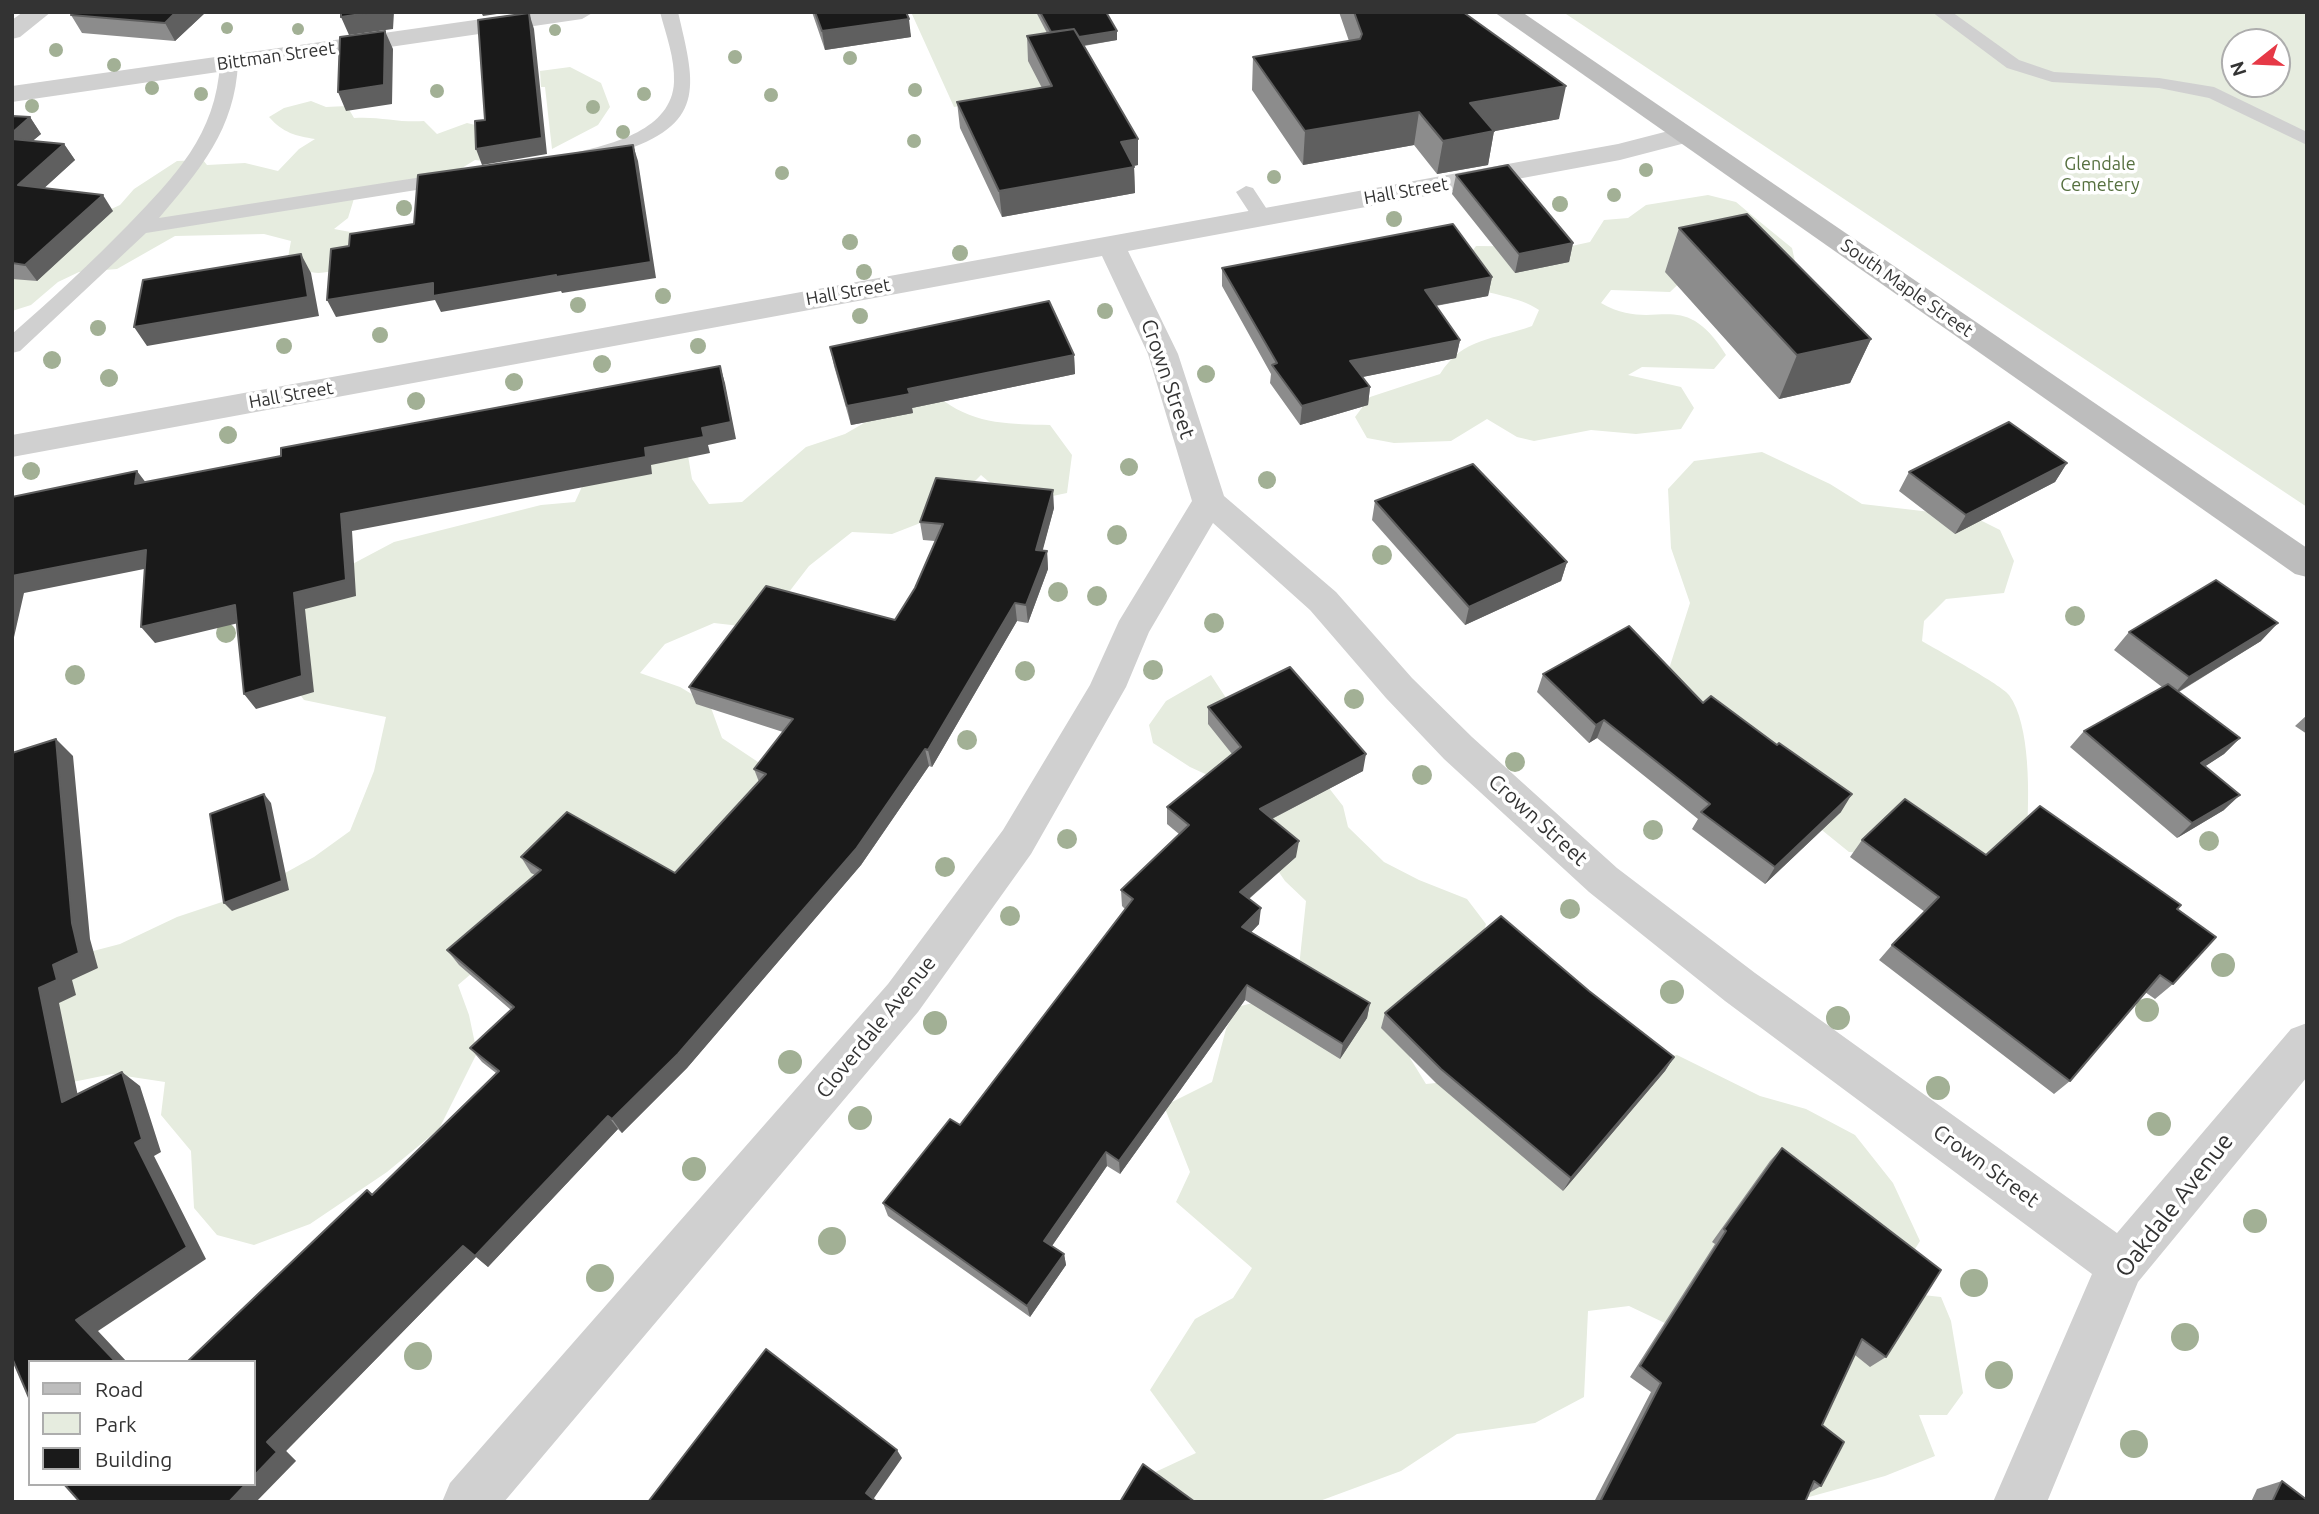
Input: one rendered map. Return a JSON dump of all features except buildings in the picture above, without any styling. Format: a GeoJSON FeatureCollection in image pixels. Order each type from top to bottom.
{"type":"FeatureCollection","features":[{"type":"Feature","properties":{"kind":"main road","name":"South Maple Street"},"geometry":{"type":"LineString","coordinates":[[1506,12],[2307,565]]}},
{"type":"Feature","properties":{"kind":"street"},"geometry":{"type":"LineString","coordinates":[[12,32],[39,12]]}},
{"type":"Feature","properties":{"kind":"street","name":"Bittman Street"},"geometry":{"type":"LineString","coordinates":[[12,94],[544,15],[582,12]]}},
{"type":"Feature","properties":{"kind":"street","name":"Hall Street"},"geometry":{"type":"LineString","coordinates":[[12,446],[1620,152],[1684,135]]}},
{"type":"Feature","properties":{"kind":"street","name":"Crown Street"},"geometry":{"type":"LineString","coordinates":[[1111,245],[1163,354],[1209,501],[1323,601],[1399,688],[1458,748],[1603,880],[1740,987],[2121,1265]]}},
{"type":"Feature","properties":{"kind":"street","name":"Cloverdale Avenue"},"geometry":{"type":"LineString","coordinates":[[469,1502],[903,998],[1017,842],[1107,687],[1132,630],[1209,501]]}},
{"type":"Feature","properties":{"kind":"street","name":"Oakdale Avenue"},"geometry":{"type":"LineString","coordinates":[[2020,1502],[2121,1265],[2307,1043]]}},
{"type":"Feature","properties":{"kind":"lane"},"geometry":{"type":"LineString","coordinates":[[559,161],[605,151],[637,139],[671,114],[682,94],[682,71],[669,12]]}},
{"type":"Feature","properties":{"kind":"lane"},"geometry":{"type":"LineString","coordinates":[[1940,12],[2013,64],[2052,77],[2159,83],[2214,93],[2307,139]]}},
{"type":"Feature","properties":{"kind":"lane"},"geometry":{"type":"LineString","coordinates":[[12,346],[117,251],[181,178],[216,125],[228,92],[229,63]]}},
{"type":"Feature","properties":{"kind":"lane"},"geometry":{"type":"LineString","coordinates":[[136,228],[477,174]]}},
{"type":"Feature","properties":{"kind":"lane"},"geometry":{"type":"LineString","coordinates":[[1247,192],[1262,217]]}},
{"type":"Feature","properties":{"kind":"green space"},"geometry":{"type":"Polygon","coordinates":[[[911,12],[1036,12],[1081,86],[954,107],[911,12]]]}},
{"type":"Feature","properties":{"kind":"green space","name":"Glendale Cemetery"},"geometry":{"type":"Polygon","coordinates":[[[1563,12],[2307,12],[2307,507],[1563,12]]]}},
{"type":"Feature","properties":{"kind":"green space"},"geometry":{"type":"Polygon","coordinates":[[[570,67],[601,83],[610,107],[598,125],[552,149],[545,87],[541,87],[540,71],[570,67]]]}},
{"type":"Feature","properties":{"kind":"green space"},"geometry":{"type":"Polygon","coordinates":[[[311,101],[326,107],[347,106],[354,118],[424,121],[437,134],[467,123],[488,128],[492,162],[475,160],[457,171],[357,189],[348,218],[334,229],[356,233],[364,256],[334,270],[309,272],[287,263],[291,241],[264,234],[175,236],[117,269],[79,272],[58,282],[31,305],[12,311],[12,207],[96,216],[120,205],[134,189],[177,161],[203,160],[207,165],[245,163],[278,171],[299,149],[315,139],[290,133],[269,117],[284,108],[311,101]]]}},
{"type":"Feature","properties":{"kind":"green space"},"geometry":{"type":"Polygon","coordinates":[[[1708,195],[1736,202],[1792,248],[1796,266],[1706,258],[1670,292],[1611,290],[1601,303],[1621,312],[1638,315],[1668,314],[1695,321],[1710,334],[1726,355],[1714,369],[1642,367],[1628,375],[1681,387],[1694,408],[1681,429],[1636,434],[1591,430],[1534,441],[1517,437],[1487,419],[1451,441],[1394,443],[1367,438],[1355,417],[1370,397],[1440,374],[1459,353],[1480,341],[1532,326],[1539,310],[1531,305],[1468,286],[1468,257],[1476,246],[1567,247],[1590,242],[1604,220],[1628,218],[1646,205],[1708,195]]]}},
{"type":"Feature","properties":{"kind":"green space"},"geometry":{"type":"Polygon","coordinates":[[[944,401],[969,415],[995,422],[1050,425],[1072,455],[1067,493],[1021,499],[1003,492],[981,475],[941,515],[892,534],[852,532],[809,566],[772,614],[740,626],[714,623],[665,644],[640,673],[680,687],[710,705],[722,738],[761,764],[797,801],[512,1005],[491,957],[458,985],[469,1015],[477,1053],[439,1129],[387,1172],[310,1224],[254,1245],[217,1235],[194,1208],[191,1151],[161,1115],[165,1082],[112,1074],[58,1085],[30,990],[74,956],[120,944],[177,917],[249,893],[314,857],[350,831],[374,771],[386,717],[304,700],[278,664],[275,605],[394,542],[541,505],[575,502],[585,480],[687,450],[692,479],[709,504],[742,502],[806,447],[845,434],[890,408],[944,401]]]}},
{"type":"Feature","properties":{"kind":"green space"},"geometry":{"type":"Polygon","coordinates":[[[1762,452],[1830,484],[1862,504],[1974,517],[2000,530],[2014,561],[2004,593],[1946,599],[1924,621],[1922,641],[2004,690],[2016,708],[2027,762],[2027,833],[1992,863],[1849,852],[1807,818],[1713,727],[1668,672],[1690,603],[1671,548],[1668,489],[1694,461],[1762,452]]]}},
{"type":"Feature","properties":{"kind":"green space"},"geometry":{"type":"Polygon","coordinates":[[[1211,675],[1230,704],[1325,783],[1343,806],[1348,827],[1384,862],[1419,880],[1467,899],[1486,924],[1475,961],[1411,1031],[1410,1058],[1426,1084],[1633,1063],[1677,1055],[1760,1096],[1806,1109],[1855,1135],[1893,1183],[1920,1241],[1900,1273],[1896,1292],[1941,1297],[1951,1321],[1963,1393],[1947,1415],[1919,1415],[1935,1456],[1885,1476],[1791,1502],[1688,1334],[1629,1306],[1588,1311],[1584,1397],[1535,1423],[1457,1434],[1401,1471],[1317,1502],[1125,1502],[1134,1482],[1196,1453],[1150,1390],[1195,1319],[1233,1298],[1252,1268],[1176,1202],[1190,1172],[1164,1106],[1212,1082],[1226,1029],[1237,1007],[1291,993],[1299,967],[1306,901],[1285,881],[1214,778],[1190,767],[1153,743],[1149,725],[1166,701],[1211,675]]]}}]}
